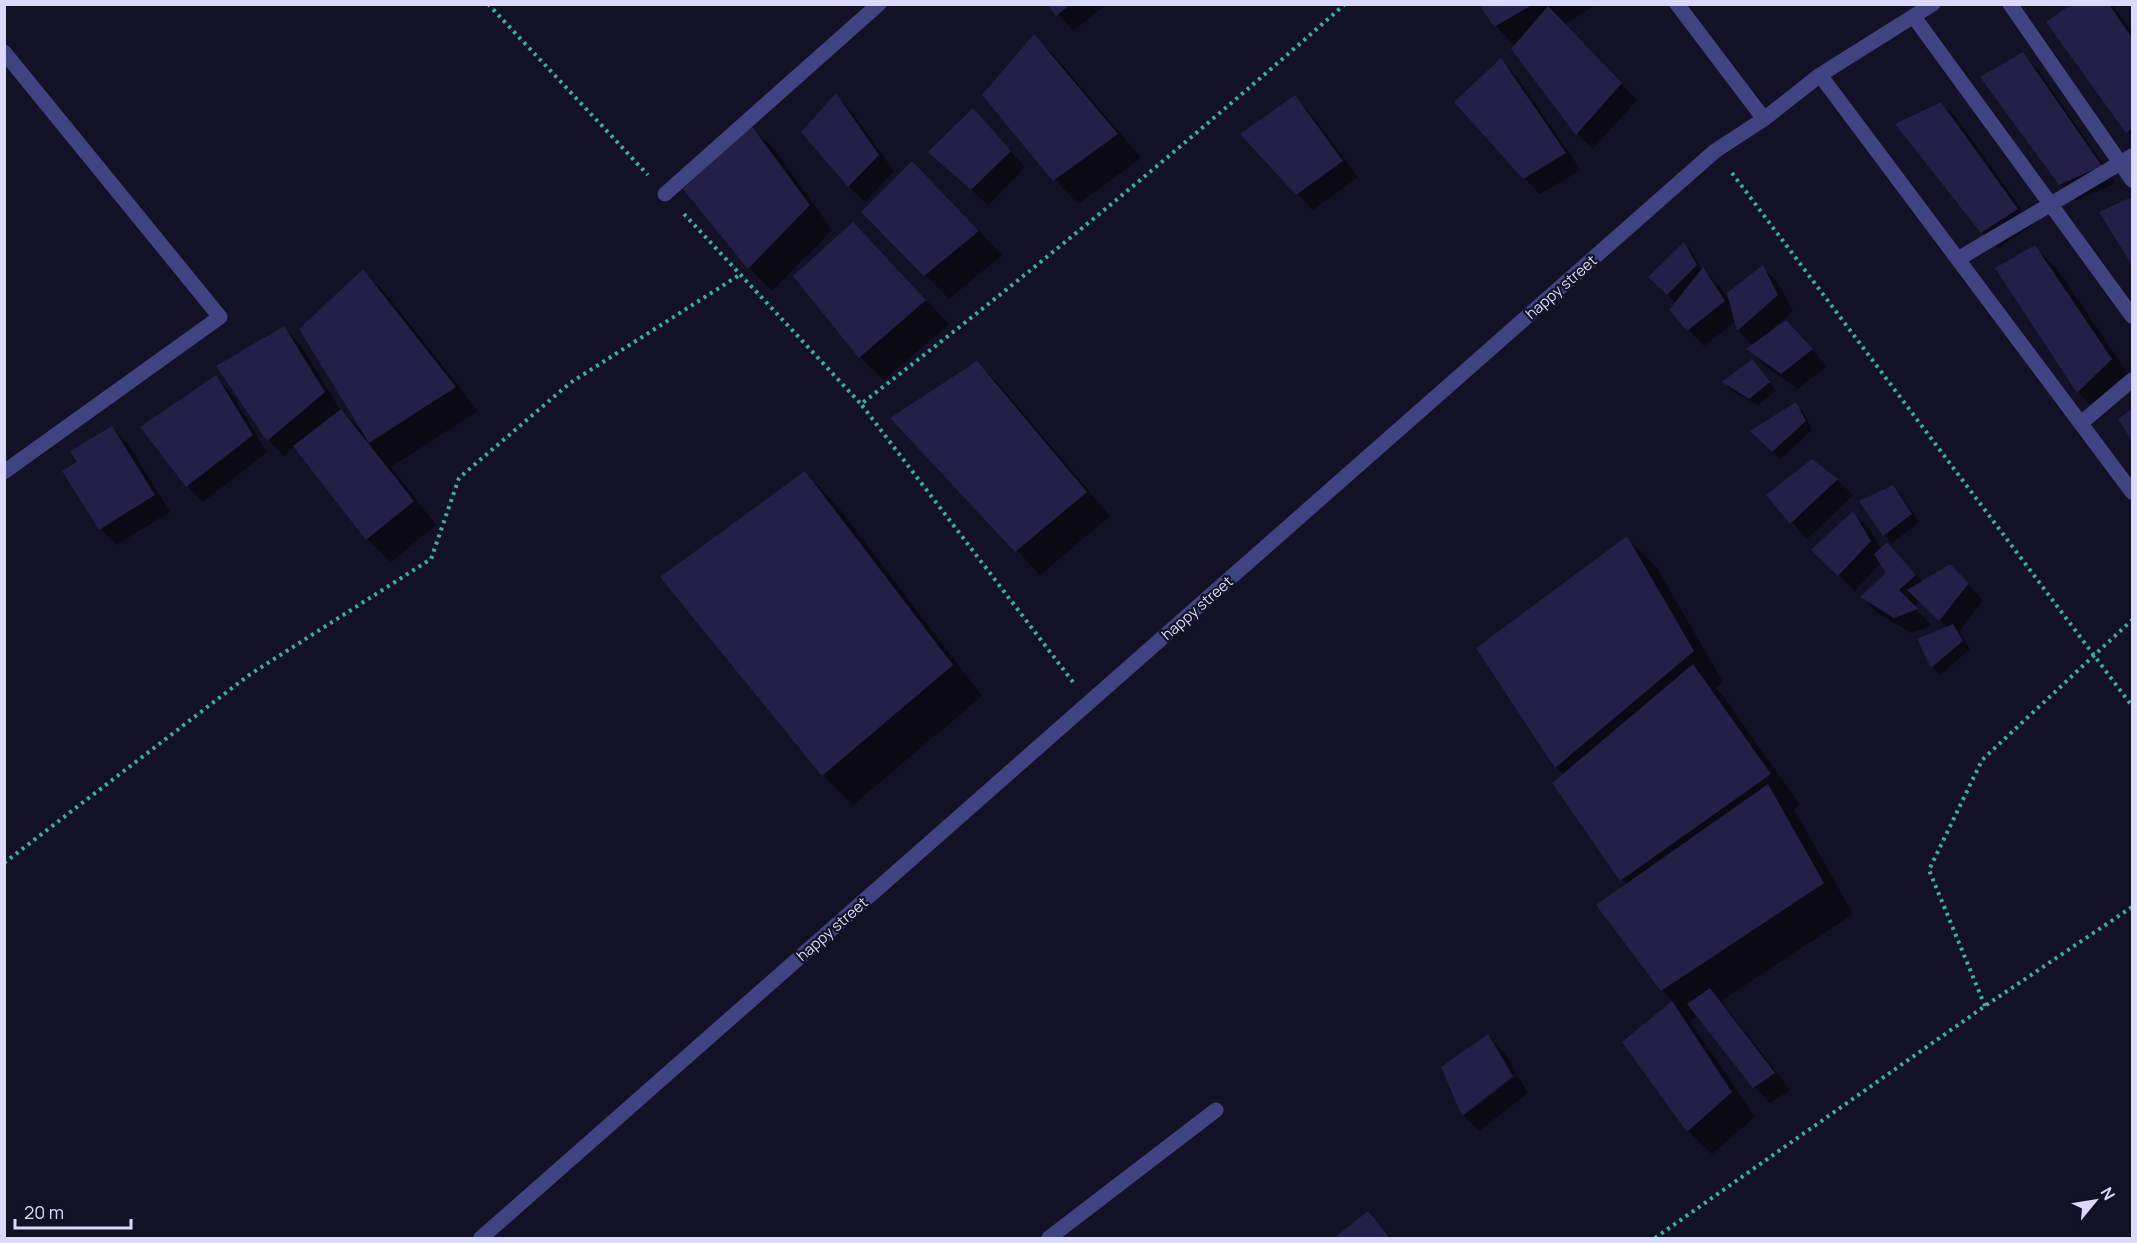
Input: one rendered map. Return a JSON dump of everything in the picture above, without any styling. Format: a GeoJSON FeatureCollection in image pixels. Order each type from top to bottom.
{"type":"FeatureCollection","features":[{"type":"Feature","properties":{"kind":"street"},"geometry":{"type":"LineString","coordinates":[[665,194],[879,4]]}},
{"type":"Feature","properties":{"kind":"street"},"geometry":{"type":"LineString","coordinates":[[1677,4],[1764,118]]}},
{"type":"Feature","properties":{"kind":"street","name":"happy street"},"geometry":{"type":"LineString","coordinates":[[481,1239],[1715,151],[1764,118],[1820,75],[1932,4]]}},
{"type":"Feature","properties":{"kind":"street"},"geometry":{"type":"LineString","coordinates":[[2010,4],[2127,160],[2133,180]]}},
{"type":"Feature","properties":{"kind":"street"},"geometry":{"type":"LineString","coordinates":[[1914,17],[2133,316]]}},
{"type":"Feature","properties":{"kind":"street"},"geometry":{"type":"LineString","coordinates":[[4,52],[220,317],[4,472]]}},
{"type":"Feature","properties":{"kind":"street"},"geometry":{"type":"LineString","coordinates":[[1820,75],[2133,492]]}},
{"type":"Feature","properties":{"kind":"street"},"geometry":{"type":"LineString","coordinates":[[1958,259],[2127,160]]}},
{"type":"Feature","properties":{"kind":"street"},"geometry":{"type":"LineString","coordinates":[[2081,423],[2133,380]]}},
{"type":"Feature","properties":{"kind":"street"},"geometry":{"type":"LineString","coordinates":[[1049,1239],[1216,1110]]}},
{"type":"Feature","properties":{"kind":"path"},"geometry":{"type":"LineString","coordinates":[[1089,703],[861,404],[1005,292],[1221,114],[1345,4]]}},
{"type":"Feature","properties":{"kind":"path"},"geometry":{"type":"LineString","coordinates":[[1715,151],[2133,706]]}},
{"type":"Feature","properties":{"kind":"path"},"geometry":{"type":"LineString","coordinates":[[4,863],[249,675],[430,559],[459,478],[570,383],[741,274]]}},
{"type":"Feature","properties":{"kind":"path"},"geometry":{"type":"LineString","coordinates":[[1985,1006],[1929,870],[1982,760],[2133,620]]}},
{"type":"Feature","properties":{"kind":"path"},"geometry":{"type":"LineString","coordinates":[[1655,1239],[1985,1006],[2133,907]]}},
{"type":"Feature","properties":{"kind":"building"},"geometry":{"type":"Polygon","coordinates":[[[1047,4],[1071,4],[1056,16],[1047,4]]]}},
{"type":"Feature","properties":{"kind":"building"},"geometry":{"type":"Polygon","coordinates":[[[1479,4],[1534,4],[1494,27],[1479,4]]]}},
{"type":"Feature","properties":{"kind":"building"},"geometry":{"type":"Polygon","coordinates":[[[2072,4],[2109,4],[2132,38],[2132,129],[2126,133],[2046,22],[2072,4]]]}},
{"type":"Feature","properties":{"kind":"building"},"geometry":{"type":"Polygon","coordinates":[[[1548,6],[1622,83],[1576,135],[1511,49],[1548,6]]]}},
{"type":"Feature","properties":{"kind":"building"},"geometry":{"type":"Polygon","coordinates":[[[1034,34],[1118,134],[1053,181],[982,95],[1034,34]]]}},
{"type":"Feature","properties":{"kind":"building"},"geometry":{"type":"Polygon","coordinates":[[[2023,52],[2102,166],[2059,185],[1980,77],[2023,52]]]}},
{"type":"Feature","properties":{"kind":"building"},"geometry":{"type":"Polygon","coordinates":[[[1501,58],[1566,153],[1523,179],[1454,102],[1501,58]]]}},
{"type":"Feature","properties":{"kind":"building"},"geometry":{"type":"Polygon","coordinates":[[[836,93],[879,155],[848,187],[801,132],[836,93]]]}},
{"type":"Feature","properties":{"kind":"building"},"geometry":{"type":"Polygon","coordinates":[[[1295,95],[1343,161],[1296,195],[1240,134],[1295,95]]]}},
{"type":"Feature","properties":{"kind":"building"},"geometry":{"type":"Polygon","coordinates":[[[1941,102],[2018,209],[1981,233],[1895,124],[1941,102]]]}},
{"type":"Feature","properties":{"kind":"building"},"geometry":{"type":"Polygon","coordinates":[[[973,108],[1011,151],[971,190],[928,152],[973,108]]]}},
{"type":"Feature","properties":{"kind":"building"},"geometry":{"type":"Polygon","coordinates":[[[751,125],[810,205],[748,269],[683,189],[751,125]]]}},
{"type":"Feature","properties":{"kind":"building"},"geometry":{"type":"Polygon","coordinates":[[[912,161],[979,231],[924,276],[861,212],[912,161]]]}},
{"type":"Feature","properties":{"kind":"building"},"geometry":{"type":"Polygon","coordinates":[[[2132,197],[2132,265],[2099,212],[2132,197]]]}},
{"type":"Feature","properties":{"kind":"building"},"geometry":{"type":"Polygon","coordinates":[[[853,222],[926,300],[859,358],[793,276],[853,222]]]}},
{"type":"Feature","properties":{"kind":"building"},"geometry":{"type":"Polygon","coordinates":[[[1684,242],[1697,265],[1667,295],[1648,277],[1684,242]]]}},
{"type":"Feature","properties":{"kind":"building"},"geometry":{"type":"Polygon","coordinates":[[[2035,245],[2112,359],[2077,393],[1995,268],[2035,245]]]}},
{"type":"Feature","properties":{"kind":"building"},"geometry":{"type":"Polygon","coordinates":[[[1763,265],[1778,295],[1737,331],[1727,293],[1763,265]]]}},
{"type":"Feature","properties":{"kind":"building"},"geometry":{"type":"Polygon","coordinates":[[[1703,267],[1725,301],[1687,331],[1669,310],[1703,267]]]}},
{"type":"Feature","properties":{"kind":"building"},"geometry":{"type":"Polygon","coordinates":[[[363,269],[456,387],[369,443],[299,329],[363,269]]]}},
{"type":"Feature","properties":{"kind":"building"},"geometry":{"type":"Polygon","coordinates":[[[1786,320],[1813,349],[1781,374],[1746,349],[1786,320]]]}},
{"type":"Feature","properties":{"kind":"building"},"geometry":{"type":"Polygon","coordinates":[[[284,326],[325,392],[267,441],[216,366],[284,326]]]}},
{"type":"Feature","properties":{"kind":"building"},"geometry":{"type":"Polygon","coordinates":[[[1752,359],[1770,382],[1749,399],[1722,382],[1752,359]]]}},
{"type":"Feature","properties":{"kind":"building"},"geometry":{"type":"Polygon","coordinates":[[[977,361],[1087,492],[1015,552],[890,418],[977,361]]]}},
{"type":"Feature","properties":{"kind":"building"},"geometry":{"type":"Polygon","coordinates":[[[216,375],[253,435],[186,487],[140,427],[216,375]]]}},
{"type":"Feature","properties":{"kind":"building"},"geometry":{"type":"Polygon","coordinates":[[[1796,402],[1806,421],[1772,452],[1750,431],[1796,402]]]}},
{"type":"Feature","properties":{"kind":"building"},"geometry":{"type":"Polygon","coordinates":[[[341,409],[414,501],[366,540],[293,446],[341,409]]]}},
{"type":"Feature","properties":{"kind":"building"},"geometry":{"type":"Polygon","coordinates":[[[2132,409],[2132,441],[2118,419],[2132,409]]]}},
{"type":"Feature","properties":{"kind":"building"},"geometry":{"type":"Polygon","coordinates":[[[112,426],[155,495],[99,530],[62,471],[77,462],[70,451],[112,426]]]}},
{"type":"Feature","properties":{"kind":"building"},"geometry":{"type":"Polygon","coordinates":[[[1812,459],[1838,479],[1790,524],[1766,495],[1812,459]]]}},
{"type":"Feature","properties":{"kind":"building"},"geometry":{"type":"Polygon","coordinates":[[[805,471],[953,665],[822,776],[660,577],[805,471]]]}},
{"type":"Feature","properties":{"kind":"building"},"geometry":{"type":"Polygon","coordinates":[[[1893,485],[1912,514],[1883,536],[1859,501],[1893,485]]]}},
{"type":"Feature","properties":{"kind":"building"},"geometry":{"type":"Polygon","coordinates":[[[1853,511],[1871,541],[1838,576],[1811,550],[1853,511]]]}},
{"type":"Feature","properties":{"kind":"building"},"geometry":{"type":"Polygon","coordinates":[[[1627,536],[1694,651],[1555,768],[1476,648],[1627,536]]]}},
{"type":"Feature","properties":{"kind":"building"},"geometry":{"type":"Polygon","coordinates":[[[1887,542],[1916,575],[1899,590],[1918,609],[1894,618],[1860,597],[1886,573],[1874,554],[1887,542]]]}},
{"type":"Feature","properties":{"kind":"building"},"geometry":{"type":"Polygon","coordinates":[[[1950,564],[1969,583],[1939,621],[1907,590],[1950,564]]]}},
{"type":"Feature","properties":{"kind":"building"},"geometry":{"type":"Polygon","coordinates":[[[1953,624],[1963,641],[1931,668],[1917,639],[1953,624]]]}},
{"type":"Feature","properties":{"kind":"building"},"geometry":{"type":"Polygon","coordinates":[[[1693,664],[1771,774],[1620,881],[1552,783],[1693,664]]]}},
{"type":"Feature","properties":{"kind":"building"},"geometry":{"type":"Polygon","coordinates":[[[1768,784],[1824,883],[1661,991],[1596,905],[1768,784]]]}},
{"type":"Feature","properties":{"kind":"building"},"geometry":{"type":"Polygon","coordinates":[[[1710,988],[1775,1073],[1753,1088],[1687,1004],[1710,988]]]}},
{"type":"Feature","properties":{"kind":"building"},"geometry":{"type":"Polygon","coordinates":[[[1672,1001],[1732,1092],[1687,1132],[1622,1042],[1672,1001]]]}},
{"type":"Feature","properties":{"kind":"building"},"geometry":{"type":"Polygon","coordinates":[[[1488,1034],[1513,1076],[1462,1116],[1441,1067],[1488,1034]]]}},
{"type":"Feature","properties":{"kind":"building"},"geometry":{"type":"Polygon","coordinates":[[[1368,1211],[1390,1238],[1334,1238],[1368,1211]]]}}]}
